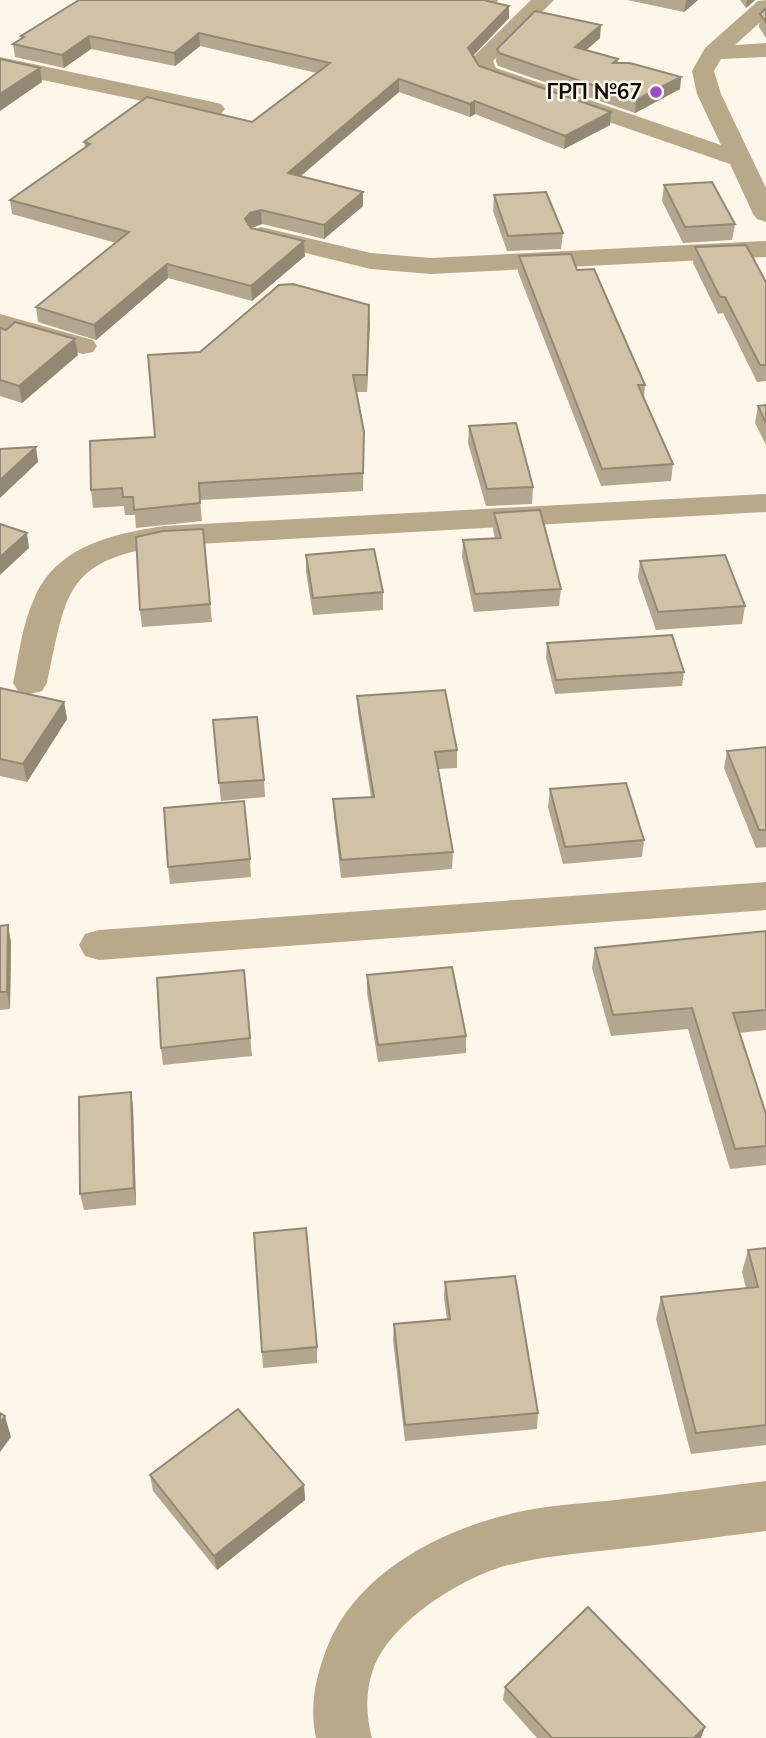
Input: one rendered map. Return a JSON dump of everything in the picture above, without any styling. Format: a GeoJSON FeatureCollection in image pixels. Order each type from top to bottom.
{"type":"FeatureCollection","features":[{"type":"Feature","properties":{"kind":"street"},"geometry":{"type":"LineString","coordinates":[[543,0],[481,60],[487,72],[748,163]]}},
{"type":"Feature","properties":{"kind":"street"},"geometry":{"type":"LineString","coordinates":[[766,6],[713,53],[703,71],[704,82],[748,163],[766,214]]}},
{"type":"Feature","properties":{"kind":"street"},"geometry":{"type":"LineString","coordinates":[[713,53],[766,50]]}},
{"type":"Feature","properties":{"kind":"street"},"geometry":{"type":"LineString","coordinates":[[0,64],[213,109]]}},
{"type":"Feature","properties":{"kind":"street"},"geometry":{"type":"LineString","coordinates":[[261,234],[361,259],[431,266],[766,249]]}},
{"type":"Feature","properties":{"kind":"street"},"geometry":{"type":"LineString","coordinates":[[0,322],[83,345]]}},
{"type":"Feature","properties":{"kind":"street"},"geometry":{"type":"LineString","coordinates":[[30,684],[55,588],[81,561],[120,544],[164,536],[766,503]]}},
{"type":"Feature","properties":{"kind":"street"},"geometry":{"type":"LineString","coordinates":[[99,945],[766,896]]}},
{"type":"Feature","properties":{"kind":"street"},"geometry":{"type":"LineString","coordinates":[[344,1738],[340,1693],[348,1660],[368,1623],[401,1591],[451,1562],[500,1542],[557,1532],[766,1506]]}},
{"type":"Feature","properties":{"kind":"building"},"geometry":{"type":"Polygon","coordinates":[[[79,0],[488,0],[509,6],[468,48],[479,66],[611,112],[565,136],[475,101],[470,104],[399,79],[288,173],[363,192],[324,225],[261,210],[250,213],[245,219],[251,228],[304,241],[251,286],[167,264],[94,325],[36,307],[129,232],[10,200],[90,144],[84,142],[147,97],[252,122],[330,63],[199,33],[174,53],[89,36],[62,55],[13,44],[24,37],[21,36],[79,0]]]}},
{"type":"Feature","properties":{"kind":"building"},"geometry":{"type":"Polygon","coordinates":[[[766,8],[766,22],[760,14],[766,8]]]}},
{"type":"Feature","properties":{"kind":"building"},"geometry":{"type":"Polygon","coordinates":[[[535,11],[601,25],[575,47],[618,59],[613,63],[630,63],[681,77],[636,100],[499,53],[497,49],[535,11]]]}},
{"type":"Feature","properties":{"kind":"building"},"geometry":{"type":"Polygon","coordinates":[[[0,59],[40,68],[0,94],[0,59]]]}},
{"type":"Feature","properties":{"kind":"building"},"geometry":{"type":"Polygon","coordinates":[[[712,182],[735,224],[685,227],[664,185],[712,182]]]}},
{"type":"Feature","properties":{"kind":"building"},"geometry":{"type":"Polygon","coordinates":[[[546,192],[563,233],[508,236],[494,195],[546,192]]]}},
{"type":"Feature","properties":{"kind":"building"},"geometry":{"type":"Polygon","coordinates":[[[746,245],[766,282],[766,365],[760,365],[725,297],[720,297],[695,247],[746,245]]]}},
{"type":"Feature","properties":{"kind":"building"},"geometry":{"type":"Polygon","coordinates":[[[571,254],[577,270],[594,269],[645,385],[638,385],[673,464],[602,469],[519,256],[571,254]]]}},
{"type":"Feature","properties":{"kind":"building"},"geometry":{"type":"Polygon","coordinates":[[[293,284],[369,305],[367,375],[353,375],[364,432],[363,473],[199,483],[200,503],[134,510],[133,497],[123,497],[122,488],[91,490],[90,441],[155,437],[148,355],[200,352],[279,285],[293,284]]]}},
{"type":"Feature","properties":{"kind":"building"},"geometry":{"type":"Polygon","coordinates":[[[15,322],[75,339],[19,386],[0,380],[0,328],[6,330],[15,322]]]}},
{"type":"Feature","properties":{"kind":"building"},"geometry":{"type":"Polygon","coordinates":[[[766,405],[766,423],[758,406],[766,405]]]}},
{"type":"Feature","properties":{"kind":"building"},"geometry":{"type":"Polygon","coordinates":[[[516,423],[533,487],[487,489],[469,426],[516,423]]]}},
{"type":"Feature","properties":{"kind":"building"},"geometry":{"type":"Polygon","coordinates":[[[36,447],[0,480],[0,449],[36,447]]]}},
{"type":"Feature","properties":{"kind":"building"},"geometry":{"type":"Polygon","coordinates":[[[540,510],[561,589],[475,594],[463,540],[501,538],[494,513],[540,510]]]}},
{"type":"Feature","properties":{"kind":"building"},"geometry":{"type":"Polygon","coordinates":[[[0,524],[27,533],[0,557],[0,524]]]}},
{"type":"Feature","properties":{"kind":"building"},"geometry":{"type":"Polygon","coordinates":[[[203,529],[210,604],[140,610],[136,537],[163,531],[203,529]]]}},
{"type":"Feature","properties":{"kind":"building"},"geometry":{"type":"Polygon","coordinates":[[[374,549],[383,592],[313,598],[306,555],[374,549]]]}},
{"type":"Feature","properties":{"kind":"building"},"geometry":{"type":"Polygon","coordinates":[[[725,555],[745,606],[658,612],[640,561],[725,555]]]}},
{"type":"Feature","properties":{"kind":"building"},"geometry":{"type":"Polygon","coordinates":[[[672,635],[684,672],[556,680],[547,643],[672,635]]]}},
{"type":"Feature","properties":{"kind":"building"},"geometry":{"type":"Polygon","coordinates":[[[0,688],[64,702],[23,764],[0,759],[0,688]]]}},
{"type":"Feature","properties":{"kind":"building"},"geometry":{"type":"Polygon","coordinates":[[[445,690],[457,750],[435,752],[453,852],[341,860],[333,799],[374,797],[357,696],[445,690]]]}},
{"type":"Feature","properties":{"kind":"building"},"geometry":{"type":"Polygon","coordinates":[[[257,717],[264,780],[219,783],[213,720],[257,717]]]}},
{"type":"Feature","properties":{"kind":"building"},"geometry":{"type":"Polygon","coordinates":[[[766,747],[766,830],[759,830],[727,751],[766,747]]]}},
{"type":"Feature","properties":{"kind":"building"},"geometry":{"type":"Polygon","coordinates":[[[626,783],[644,840],[565,847],[550,789],[626,783]]]}},
{"type":"Feature","properties":{"kind":"building"},"geometry":{"type":"Polygon","coordinates":[[[244,801],[250,859],[168,867],[164,808],[244,801]]]}},
{"type":"Feature","properties":{"kind":"building"},"geometry":{"type":"Polygon","coordinates":[[[8,925],[7,992],[0,992],[0,926],[8,925]]]}},
{"type":"Feature","properties":{"kind":"building"},"geometry":{"type":"Polygon","coordinates":[[[766,931],[766,1010],[733,1013],[766,1114],[766,1146],[735,1149],[692,1008],[613,1015],[595,948],[766,931]]]}},
{"type":"Feature","properties":{"kind":"building"},"geometry":{"type":"Polygon","coordinates":[[[452,967],[466,1036],[378,1045],[367,975],[452,967]]]}},
{"type":"Feature","properties":{"kind":"building"},"geometry":{"type":"Polygon","coordinates":[[[244,970],[250,1038],[161,1048],[157,978],[244,970]]]}},
{"type":"Feature","properties":{"kind":"building"},"geometry":{"type":"Polygon","coordinates":[[[131,1092],[134,1188],[80,1194],[79,1097],[131,1092]]]}},
{"type":"Feature","properties":{"kind":"building"},"geometry":{"type":"Polygon","coordinates":[[[306,1228],[317,1347],[262,1352],[254,1233],[306,1228]]]}},
{"type":"Feature","properties":{"kind":"building"},"geometry":{"type":"Polygon","coordinates":[[[766,1248],[766,1425],[696,1433],[661,1297],[758,1287],[748,1250],[766,1248]]]}},
{"type":"Feature","properties":{"kind":"building"},"geometry":{"type":"Polygon","coordinates":[[[515,1276],[538,1413],[405,1425],[394,1324],[450,1319],[445,1282],[515,1276]]]}},
{"type":"Feature","properties":{"kind":"building"},"geometry":{"type":"Polygon","coordinates":[[[238,1409],[304,1485],[214,1556],[150,1475],[238,1409]]]}},
{"type":"Feature","properties":{"kind":"building"},"geometry":{"type":"Polygon","coordinates":[[[588,1607],[705,1727],[694,1738],[552,1738],[505,1687],[588,1607]]]}},
{"type":"Feature","properties":{"kind":"place","name":"ГРП №67"},"geometry":{"type":"Point","coordinates":[656,92]}}]}
